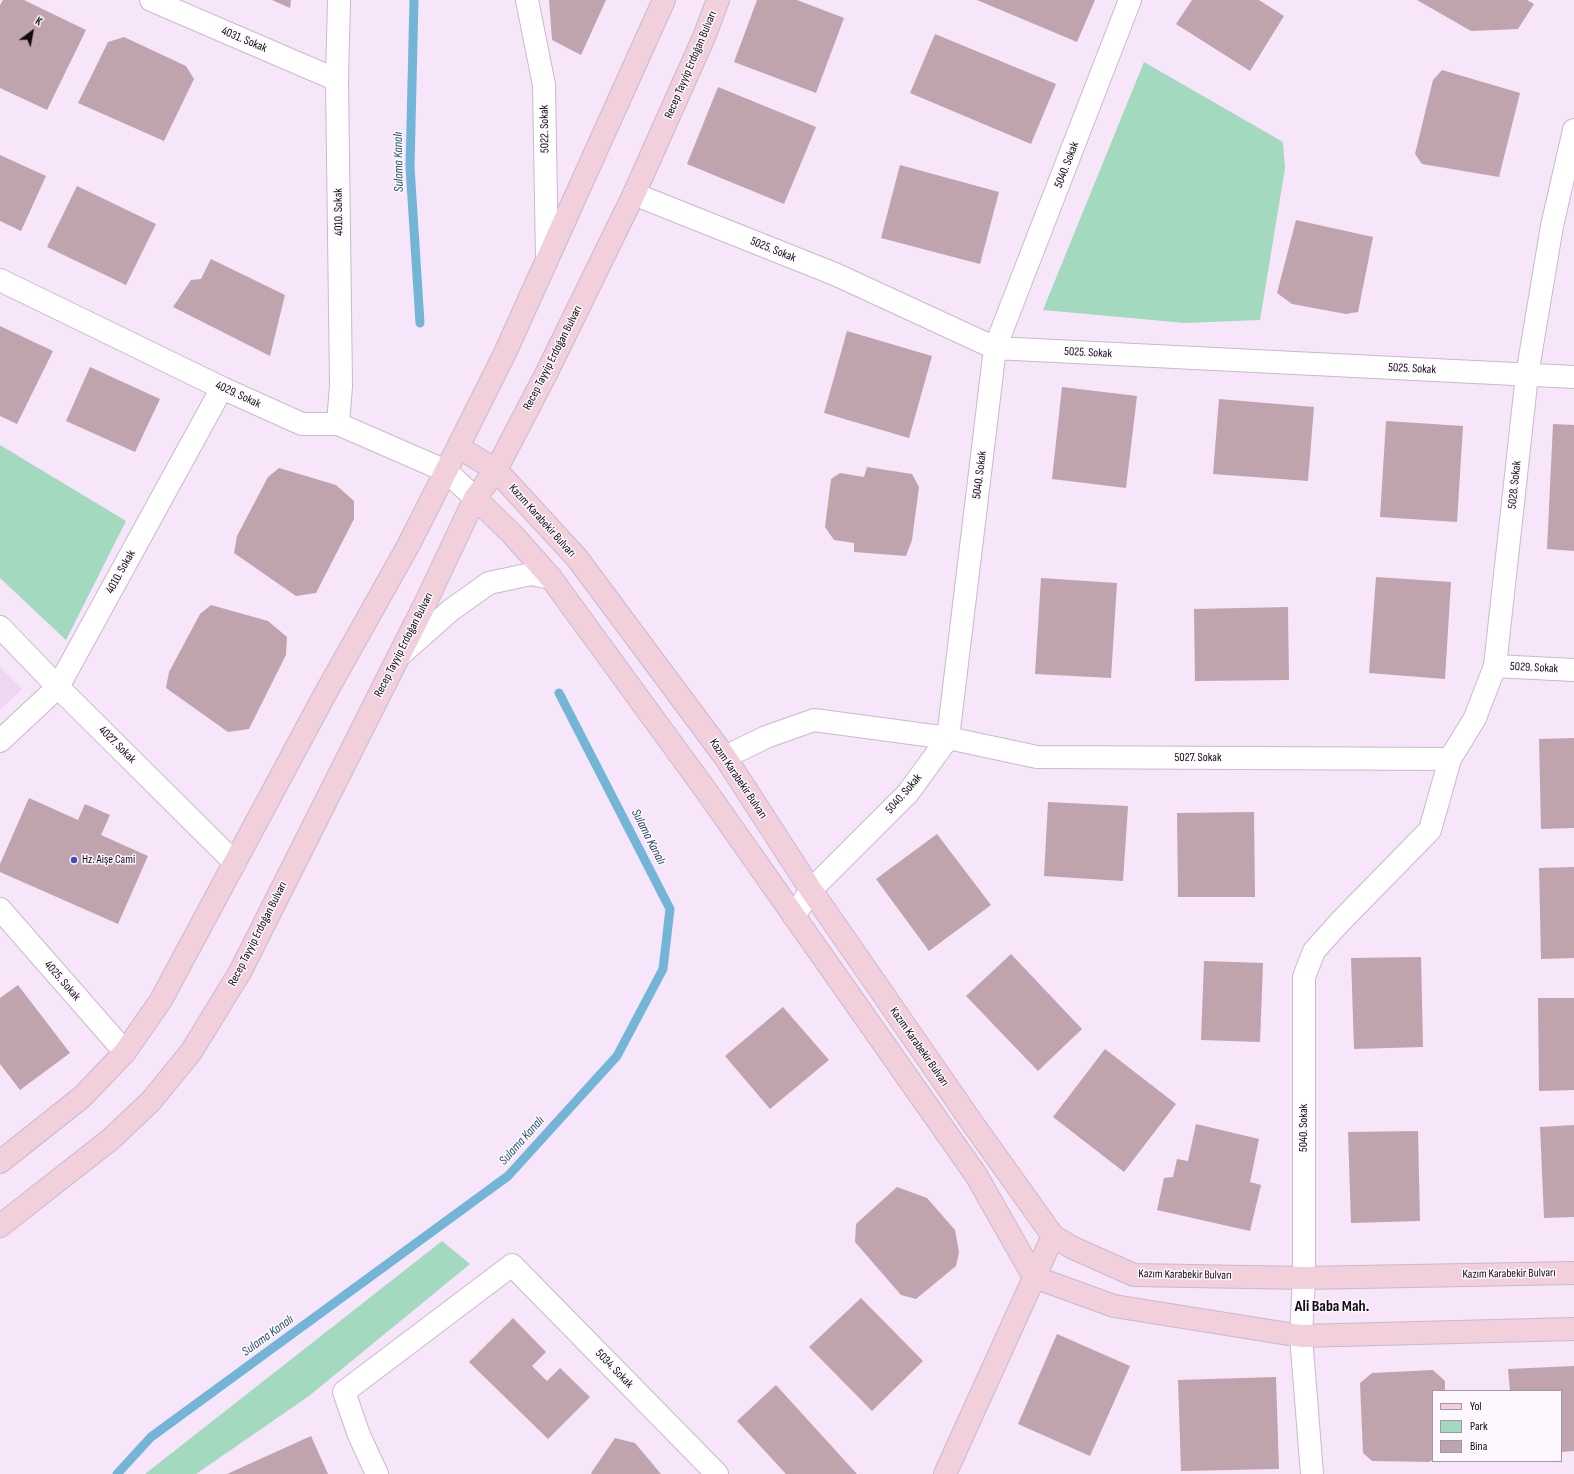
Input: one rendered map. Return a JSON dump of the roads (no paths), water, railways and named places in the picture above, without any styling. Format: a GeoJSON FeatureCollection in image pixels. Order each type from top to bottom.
{"type":"FeatureCollection","features":[{"type":"Feature","properties":{"kind":"main road"},"geometry":{"type":"LineString","coordinates":[[0,1162],[82,1097],[125,1052],[161,1000],[324,696],[408,546],[458,448],[505,353],[664,0]]}},
{"type":"Feature","properties":{"kind":"main road","name":"Recep Tayyip Erdoğan Bulvarı"},"geometry":{"type":"LineString","coordinates":[[0,1226],[111,1139],[150,1101],[191,1052],[240,972],[399,656],[475,498],[496,470],[546,374],[634,194],[704,37],[718,0]]}},
{"type":"Feature","properties":{"kind":"main road","name":"Kazım Karabekir Bulvarı"},"geometry":{"type":"LineString","coordinates":[[458,448],[496,470],[577,558],[725,757],[811,890],[973,1124],[1053,1236],[1071,1247],[1134,1275],[1304,1278],[1574,1273]]}},
{"type":"Feature","properties":{"kind":"main road"},"geometry":{"type":"LineString","coordinates":[[475,498],[513,535],[551,578],[707,792],[976,1175],[1034,1278],[1114,1306],[1301,1336],[1574,1329]]}},
{"type":"Feature","properties":{"kind":"main road"},"geometry":{"type":"LineString","coordinates":[[945,1474],[1053,1236]]}},
{"type":"Feature","properties":{"kind":"street","name":"4031. Sokak"},"geometry":{"type":"LineString","coordinates":[[151,0],[337,80]]}},
{"type":"Feature","properties":{"kind":"street","name":"4010. Sokak"},"geometry":{"type":"LineString","coordinates":[[338,424],[342,386],[337,80],[339,0]]}},
{"type":"Feature","properties":{"kind":"street","name":"5022. Sokak"},"geometry":{"type":"LineString","coordinates":[[527,0],[544,85],[547,259]]}},
{"type":"Feature","properties":{"kind":"street","name":"5040. Sokak"},"geometry":{"type":"LineString","coordinates":[[794,916],[811,890],[908,793],[948,738],[995,348],[1130,0]]}},
{"type":"Feature","properties":{"kind":"street","name":"5028. Sokak"},"geometry":{"type":"LineString","coordinates":[[1430,830],[1450,759],[1475,718],[1495,666],[1527,375],[1552,226],[1574,130]]}},
{"type":"Feature","properties":{"kind":"street","name":"5025. Sokak"},"geometry":{"type":"LineString","coordinates":[[634,194],[837,275],[995,348],[1574,377]]}},
{"type":"Feature","properties":{"kind":"street","name":"4029. Sokak"},"geometry":{"type":"LineString","coordinates":[[0,280],[222,388],[302,424],[338,424],[446,471],[475,498]]}},
{"type":"Feature","properties":{"kind":"street","name":"4010. Sokak"},"geometry":{"type":"LineString","coordinates":[[0,741],[58,687],[222,388]]}},
{"type":"Feature","properties":{"kind":"street"},"geometry":{"type":"LineString","coordinates":[[399,656],[451,610],[489,583],[531,574],[551,578]]}},
{"type":"Feature","properties":{"kind":"street","name":"4027. Sokak"},"geometry":{"type":"LineString","coordinates":[[0,627],[58,687],[235,863]]}},
{"type":"Feature","properties":{"kind":"street","name":"5029. Sokak"},"geometry":{"type":"LineString","coordinates":[[1495,666],[1574,670]]}},
{"type":"Feature","properties":{"kind":"street","name":"5027. Sokak"},"geometry":{"type":"LineString","coordinates":[[725,757],[766,737],[814,720],[948,738],[1037,757],[1450,759]]}},
{"type":"Feature","properties":{"kind":"street","name":"5040. Sokak"},"geometry":{"type":"LineString","coordinates":[[1312,1474],[1301,1336],[1304,1278],[1304,977],[1314,951],[1340,922],[1430,830]]}},
{"type":"Feature","properties":{"kind":"street","name":"4025. Sokak"},"geometry":{"type":"LineString","coordinates":[[0,909],[125,1052]]}},
{"type":"Feature","properties":{"kind":"street","name":"5034. Sokak"},"geometry":{"type":"LineString","coordinates":[[377,1474],[359,1435],[344,1392],[512,1265],[717,1474]]}},
{"type":"Feature","properties":{"kind":"waterway","name":"Sulama Kanalı"},"geometry":{"type":"LineString","coordinates":[[414,0],[410,167],[420,323]]}},
{"type":"Feature","properties":{"kind":"waterway","name":"Sulama Kanalı"},"geometry":{"type":"LineString","coordinates":[[117,1474],[151,1437],[508,1176],[617,1056],[663,969],[670,909],[559,693]]}},
{"type":"Feature","properties":{"kind":"place","name":"Hz. Aişe Cami"},"geometry":{"type":"Point","coordinates":[74,860]}},
{"type":"Feature","properties":{"kind":"district","name":"Ali Baba Mah."},"geometry":{"type":"Point","coordinates":[1332,1307]}}]}
